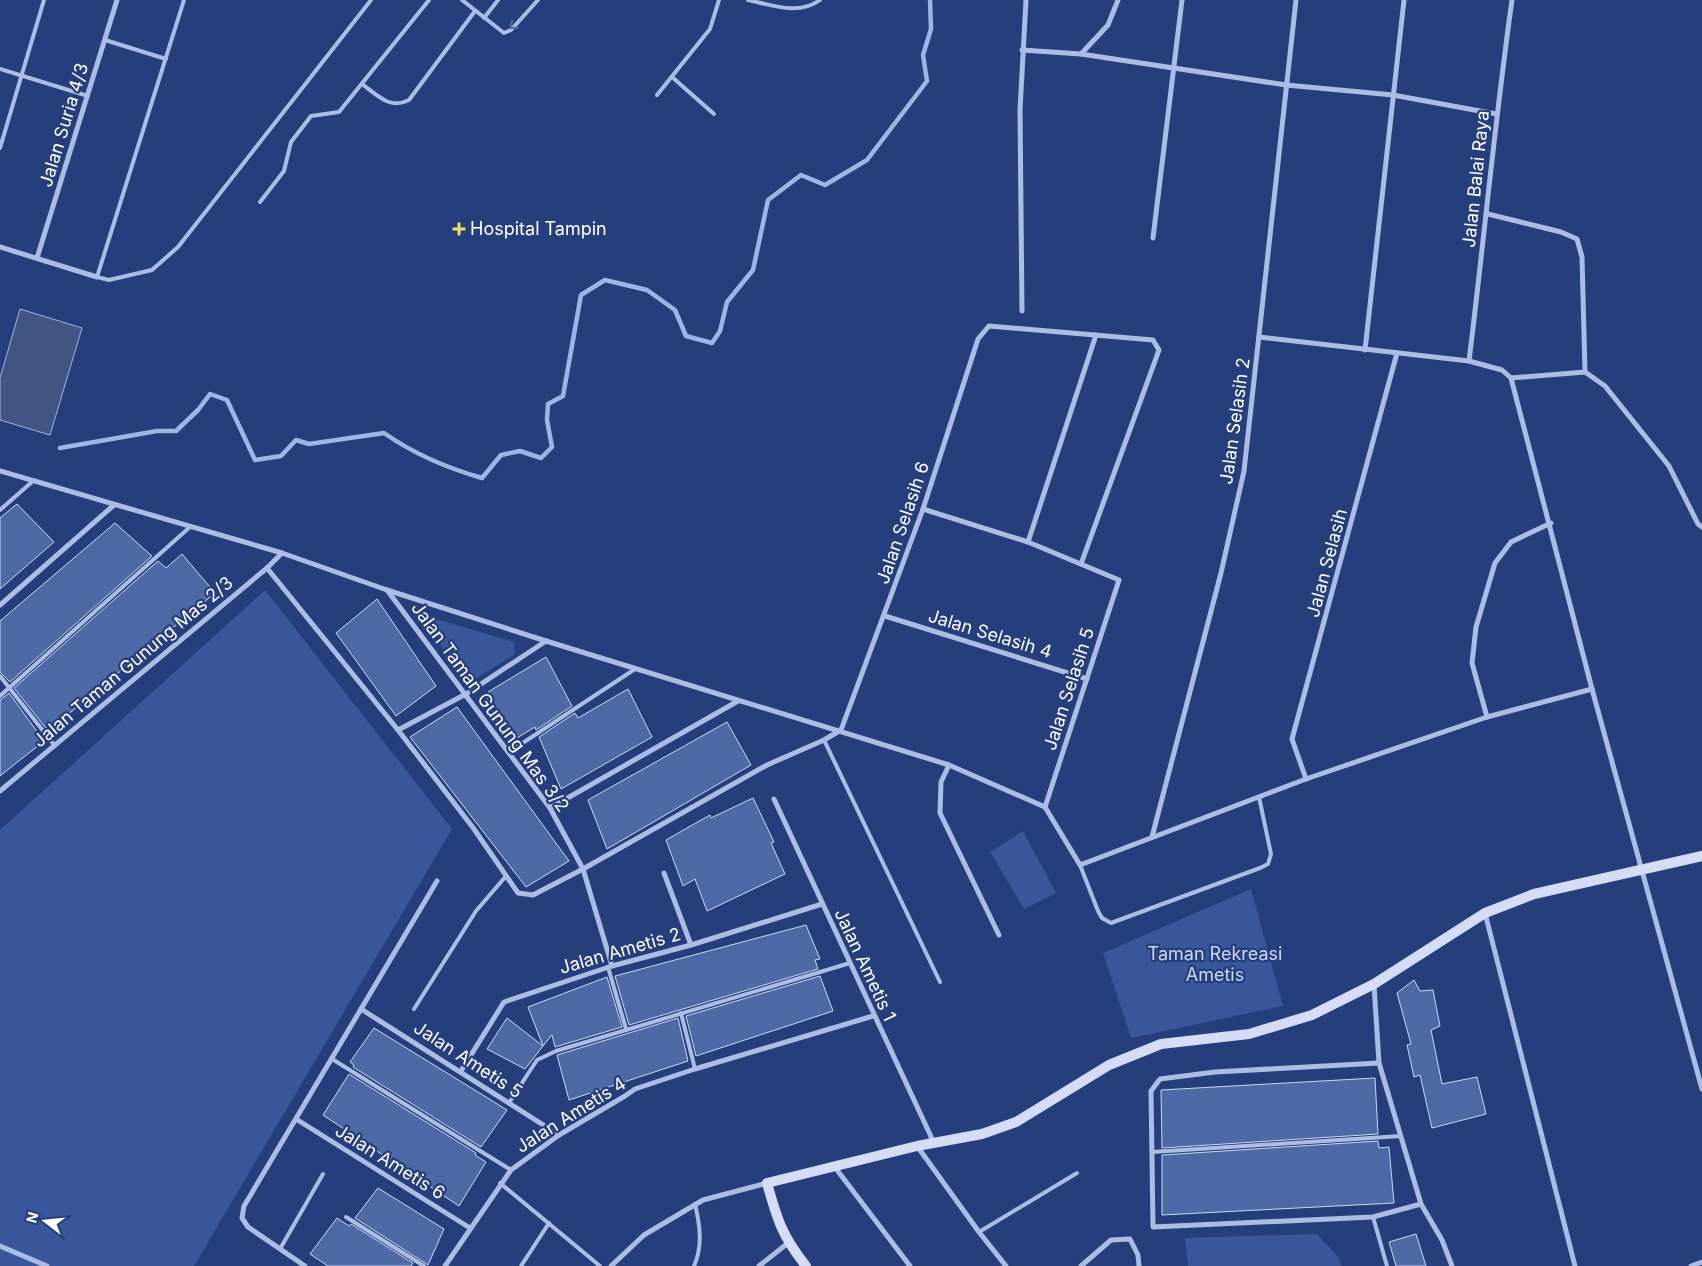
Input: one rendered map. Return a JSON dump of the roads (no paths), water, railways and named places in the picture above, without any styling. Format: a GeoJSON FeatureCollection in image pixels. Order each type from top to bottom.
{"type":"FeatureCollection","features":[{"type":"Feature","properties":{"kind":"street","name":"Jalan Suria 4/3"},"geometry":{"type":"LineString","coordinates":[[38,258],[118,0]]}},
{"type":"Feature","properties":{"kind":"street"},"geometry":{"type":"LineString","coordinates":[[1022,311],[1020,120],[1026,0]]}},
{"type":"Feature","properties":{"kind":"street"},"geometry":{"type":"LineString","coordinates":[[1081,54],[1108,25],[1118,0]]}},
{"type":"Feature","properties":{"kind":"street"},"geometry":{"type":"LineString","coordinates":[[1153,238],[1182,0]]}},
{"type":"Feature","properties":{"kind":"street","name":"Jalan Selasih 2"},"geometry":{"type":"LineString","coordinates":[[1152,837],[1219,582],[1244,471],[1296,0]]}},
{"type":"Feature","properties":{"kind":"street"},"geometry":{"type":"LineString","coordinates":[[1365,350],[1404,0]]}},
{"type":"Feature","properties":{"kind":"street","name":"Jalan Balai Raya"},"geometry":{"type":"LineString","coordinates":[[1469,361],[1488,214],[1496,114],[1512,0]]}},
{"type":"Feature","properties":{"kind":"street"},"geometry":{"type":"LineString","coordinates":[[1022,50],[1081,54],[1286,85],[1393,95],[1496,114]]}},
{"type":"Feature","properties":{"kind":"street"},"geometry":{"type":"LineString","coordinates":[[1488,214],[1562,232],[1577,239],[1582,257],[1585,372]]}},
{"type":"Feature","properties":{"kind":"street"},"geometry":{"type":"LineString","coordinates":[[0,247],[97,277]]}},
{"type":"Feature","properties":{"kind":"street","name":"Jalan Selasih 6"},"geometry":{"type":"LineString","coordinates":[[841,730],[885,616],[923,509],[978,339],[989,326],[1096,335]]}},
{"type":"Feature","properties":{"kind":"street"},"geometry":{"type":"LineString","coordinates":[[923,509],[1028,542],[1081,564],[1159,350],[1153,340],[1096,335],[1028,542]]}},
{"type":"Feature","properties":{"kind":"street"},"geometry":{"type":"LineString","coordinates":[[1260,337],[1469,361],[1502,370],[1512,378],[1551,523],[1592,689],[1702,1089]]}},
{"type":"Feature","properties":{"kind":"street","name":"Jalan Selasih"},"geometry":{"type":"LineString","coordinates":[[1306,779],[1292,739],[1397,353]]}},
{"type":"Feature","properties":{"kind":"street"},"geometry":{"type":"LineString","coordinates":[[1512,378],[1585,372],[1604,386],[1669,466],[1698,524],[1702,528]]}},
{"type":"Feature","properties":{"kind":"street"},"geometry":{"type":"LineString","coordinates":[[0,471],[282,553],[387,590],[635,669],[841,730],[949,765],[1045,807],[1080,865],[1306,779],[1487,717],[1592,689]]}},
{"type":"Feature","properties":{"kind":"street"},"geometry":{"type":"LineString","coordinates":[[0,605],[114,505]]}},
{"type":"Feature","properties":{"kind":"street"},"geometry":{"type":"LineString","coordinates":[[1487,717],[1472,663],[1476,627],[1495,563],[1511,542],[1551,523]]}},
{"type":"Feature","properties":{"kind":"street","name":"Jalan Taman Gunung Mas 2/3"},"geometry":{"type":"LineString","coordinates":[[0,791],[267,568],[282,553]]}},
{"type":"Feature","properties":{"kind":"street","name":"Jalan Selasih 5"},"geometry":{"type":"LineString","coordinates":[[1045,807],[1119,580],[1081,564]]}},
{"type":"Feature","properties":{"kind":"street"},"geometry":{"type":"LineString","coordinates":[[267,568],[398,730],[474,829],[518,894],[533,895],[583,869],[767,765],[824,740],[841,730]]}},
{"type":"Feature","properties":{"kind":"street","name":"Jalan Taman Gunung Mas 3/2"},"geometry":{"type":"LineString","coordinates":[[387,590],[550,808],[583,869],[610,967]]}},
{"type":"Feature","properties":{"kind":"street","name":"Jalan Selasih 4"},"geometry":{"type":"LineString","coordinates":[[885,616],[1087,679]]}},
{"type":"Feature","properties":{"kind":"street"},"geometry":{"type":"LineString","coordinates":[[398,730],[466,694],[546,640]]}},
{"type":"Feature","properties":{"kind":"street"},"geometry":{"type":"LineString","coordinates":[[550,808],[738,701]]}},
{"type":"Feature","properties":{"kind":"street"},"geometry":{"type":"LineString","coordinates":[[949,765],[941,782],[940,813],[999,935]]}},
{"type":"Feature","properties":{"kind":"street","name":"Jalan Ametis 1"},"geometry":{"type":"LineString","coordinates":[[774,799],[873,1016],[934,1143]]}},
{"type":"Feature","properties":{"kind":"street"},"geometry":{"type":"LineString","coordinates":[[611,1266],[644,1235],[703,1200],[833,1165],[982,1134],[1016,1122],[1109,1065],[1161,1044],[1249,1034],[1312,1015],[1374,984],[1485,913],[1534,894],[1702,856]]}},
{"type":"Feature","properties":{"kind":"street"},"geometry":{"type":"LineString","coordinates":[[664,873],[691,945]]}},
{"type":"Feature","properties":{"kind":"street"},"geometry":{"type":"LineString","coordinates":[[305,1266],[248,1227],[242,1218],[244,1206],[437,881]]}},
{"type":"Feature","properties":{"kind":"street","name":"Jalan Ametis 2"},"geometry":{"type":"LineString","coordinates":[[462,1071],[504,1002],[610,967],[691,945],[822,904]]}},
{"type":"Feature","properties":{"kind":"street"},"geometry":{"type":"LineString","coordinates":[[1485,913],[1575,1266]]}},
{"type":"Feature","properties":{"kind":"street"},"geometry":{"type":"LineString","coordinates":[[1374,984],[1379,1062],[1421,1204],[1442,1240],[1452,1266]]}},
{"type":"Feature","properties":{"kind":"street","name":"Jalan Ametis 5"},"geometry":{"type":"LineString","coordinates":[[361,1009],[462,1071],[560,1135]]}},
{"type":"Feature","properties":{"kind":"street","name":"Jalan Ametis 4"},"geometry":{"type":"LineString","coordinates":[[445,1266],[500,1183],[511,1170],[560,1135],[635,1090],[694,1069],[873,1016]]}},
{"type":"Feature","properties":{"kind":"street"},"geometry":{"type":"LineString","coordinates":[[1379,1062],[1215,1072],[1160,1079],[1151,1091],[1153,1227],[1372,1217],[1421,1204]]}},
{"type":"Feature","properties":{"kind":"street","name":"Jalan Ametis 6"},"geometry":{"type":"LineString","coordinates":[[296,1119],[470,1228]]}},
{"type":"Feature","properties":{"kind":"street"},"geometry":{"type":"LineString","coordinates":[[917,1146],[1006,1266]]}},
{"type":"Feature","properties":{"kind":"street"},"geometry":{"type":"LineString","coordinates":[[833,1165],[910,1266]]}},
{"type":"Feature","properties":{"kind":"street"},"geometry":{"type":"LineString","coordinates":[[766,1183],[778,1224],[788,1243],[806,1266]]}},
{"type":"Feature","properties":{"kind":"street"},"geometry":{"type":"LineString","coordinates":[[1081,1266],[1111,1240],[1130,1239],[1138,1255],[1139,1266]]}},
{"type":"Feature","properties":{"kind":"street"},"geometry":{"type":"LineString","coordinates":[[760,1266],[788,1243]]}},
{"type":"Feature","properties":{"kind":"street"},"geometry":{"type":"LineString","coordinates":[[0,1246],[47,1266]]}},
{"type":"Feature","properties":{"kind":"street"},"geometry":{"type":"LineString","coordinates":[[1691,1266],[1702,1262]]}},
{"type":"Feature","properties":{"kind":"lane"},"geometry":{"type":"LineString","coordinates":[[0,148],[44,0]]}},
{"type":"Feature","properties":{"kind":"lane"},"geometry":{"type":"LineString","coordinates":[[184,0],[97,277],[109,280],[152,270],[178,246],[371,0]]}},
{"type":"Feature","properties":{"kind":"lane"},"geometry":{"type":"LineString","coordinates":[[260,202],[284,171],[290,142],[310,116],[339,112],[429,0]]}},
{"type":"Feature","properties":{"kind":"lane"},"geometry":{"type":"LineString","coordinates":[[462,0],[504,33],[511,30],[538,0]]}},
{"type":"Feature","properties":{"kind":"lane"},"geometry":{"type":"LineString","coordinates":[[484,18],[498,0]]}},
{"type":"Feature","properties":{"kind":"lane"},"geometry":{"type":"LineString","coordinates":[[657,95],[710,29],[719,0]]}},
{"type":"Feature","properties":{"kind":"lane"},"geometry":{"type":"LineString","coordinates":[[748,0],[790,9],[809,8],[820,0]]}},
{"type":"Feature","properties":{"kind":"lane"},"geometry":{"type":"LineString","coordinates":[[362,84],[389,104],[399,105],[409,100],[475,11]]}},
{"type":"Feature","properties":{"kind":"lane"},"geometry":{"type":"LineString","coordinates":[[105,40],[166,59]]}},
{"type":"Feature","properties":{"kind":"lane"},"geometry":{"type":"LineString","coordinates":[[0,69],[88,96]]}},
{"type":"Feature","properties":{"kind":"lane"},"geometry":{"type":"LineString","coordinates":[[672,77],[714,114]]}},
{"type":"Feature","properties":{"kind":"lane"},"geometry":{"type":"LineString","coordinates":[[0,510],[34,481]]}},
{"type":"Feature","properties":{"kind":"lane"},"geometry":{"type":"LineString","coordinates":[[0,696],[190,526]]}},
{"type":"Feature","properties":{"kind":"lane"},"geometry":{"type":"LineString","coordinates":[[509,752],[635,669]]}},
{"type":"Feature","properties":{"kind":"lane"},"geometry":{"type":"LineString","coordinates":[[0,676],[55,746]]}},
{"type":"Feature","properties":{"kind":"lane"},"geometry":{"type":"LineString","coordinates":[[824,740],[940,982]]}},
{"type":"Feature","properties":{"kind":"lane"},"geometry":{"type":"LineString","coordinates":[[1080,865],[1098,911],[1102,918],[1111,923],[1260,868],[1268,864],[1271,854],[1259,797]]}},
{"type":"Feature","properties":{"kind":"lane"},"geometry":{"type":"LineString","coordinates":[[414,1009],[476,911],[506,876]]}},
{"type":"Feature","properties":{"kind":"lane"},"geometry":{"type":"LineString","coordinates":[[509,1103],[537,1060],[556,1051],[850,963]]}},
{"type":"Feature","properties":{"kind":"lane"},"geometry":{"type":"LineString","coordinates":[[610,967],[626,1029]]}},
{"type":"Feature","properties":{"kind":"lane"},"geometry":{"type":"LineString","coordinates":[[681,1013],[694,1069]]}},
{"type":"Feature","properties":{"kind":"lane"},"geometry":{"type":"LineString","coordinates":[[332,1059],[511,1170]]}},
{"type":"Feature","properties":{"kind":"lane"},"geometry":{"type":"LineString","coordinates":[[1152,1152],[1401,1136]]}},
{"type":"Feature","properties":{"kind":"lane"},"geometry":{"type":"LineString","coordinates":[[979,1232],[1077,1173]]}},
{"type":"Feature","properties":{"kind":"lane"},"geometry":{"type":"LineString","coordinates":[[280,1249],[323,1174]]}},
{"type":"Feature","properties":{"kind":"lane"},"geometry":{"type":"LineString","coordinates":[[500,1183],[600,1266]]}},
{"type":"Feature","properties":{"kind":"lane"},"geometry":{"type":"LineString","coordinates":[[694,1266],[699,1255],[700,1240],[695,1204]]}},
{"type":"Feature","properties":{"kind":"lane"},"geometry":{"type":"LineString","coordinates":[[346,1217],[424,1266]]}},
{"type":"Feature","properties":{"kind":"lane"},"geometry":{"type":"LineString","coordinates":[[1372,1217],[1387,1266]]}},
{"type":"Feature","properties":{"kind":"lane"},"geometry":{"type":"LineString","coordinates":[[521,1266],[550,1223]]}},
{"type":"Feature","properties":{"kind":"waterway"},"geometry":{"type":"LineString","coordinates":[[60,448],[157,431],[176,431],[198,410],[210,394],[227,400],[255,460],[281,456],[296,440],[309,444],[384,433],[431,460],[482,478],[501,455],[520,451],[541,458],[552,447],[547,420],[548,404],[563,396],[581,295],[605,280],[647,290],[675,310],[686,336],[712,343],[720,331],[727,302],[753,270],[768,200],[801,175],[825,185],[867,160],[927,81],[923,55],[931,29],[930,0]]}},
{"type":"Feature","properties":{"kind":"place","name":"Hospital Tampin"},"geometry":{"type":"Point","coordinates":[459,229]}},
{"type":"Feature","properties":{"kind":"park label","name":"Taman Rekreasi Ametis"},"geometry":{"type":"Point","coordinates":[1215,964]}}]}
